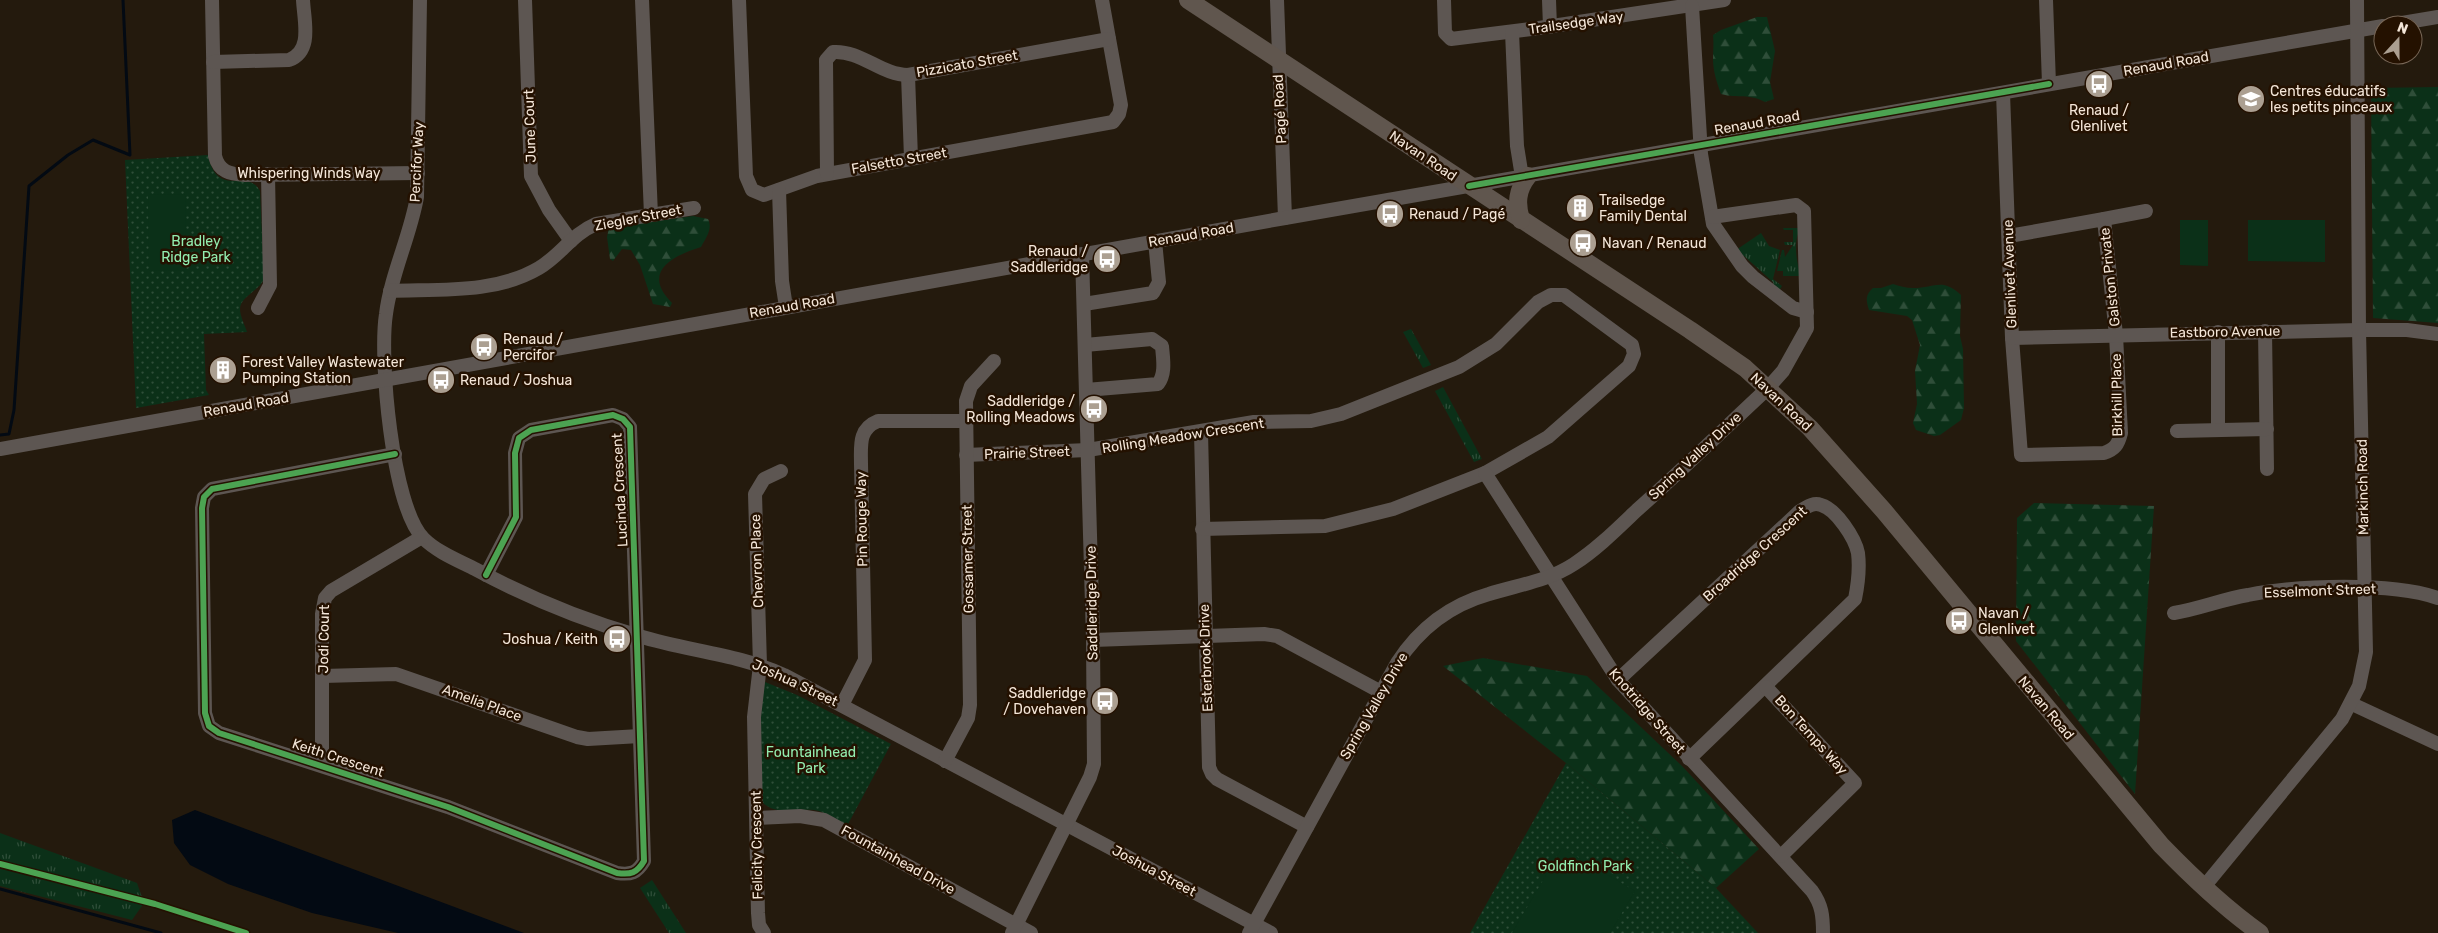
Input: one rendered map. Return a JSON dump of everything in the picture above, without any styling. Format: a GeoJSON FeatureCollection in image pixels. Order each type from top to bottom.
{"type":"FeatureCollection","features":[{"type":"Feature","properties":{"kind":"main road","name":"Navan Road"},"geometry":{"type":"LineString","coordinates":[[1188,0],[1745,368],[1810,428],[1884,510],[2154,837],[2202,888],[2230,912],[2260,933]]}},
{"type":"Feature","properties":{"kind":"main road"},"geometry":{"type":"LineString","coordinates":[[1521,220],[1518,198],[1525,177]]}},
{"type":"Feature","properties":{"kind":"street","name":"Whispering Winds Way"},"geometry":{"type":"LineString","coordinates":[[212,0],[217,164],[231,174],[418,173]]}},
{"type":"Feature","properties":{"kind":"street"},"geometry":{"type":"LineString","coordinates":[[214,62],[289,60],[296,57],[300,54],[305,43],[304,0]]}},
{"type":"Feature","properties":{"kind":"street","name":"Percifor Way"},"geometry":{"type":"LineString","coordinates":[[385,380],[384,333],[390,291],[413,218],[418,173],[420,0]]}},
{"type":"Feature","properties":{"kind":"street","name":"June Court"},"geometry":{"type":"LineString","coordinates":[[525,0],[531,176],[549,210],[571,241]]}},
{"type":"Feature","properties":{"kind":"street"},"geometry":{"type":"LineString","coordinates":[[642,0],[651,215]]}},
{"type":"Feature","properties":{"kind":"street","name":"Falsetto Street"},"geometry":{"type":"LineString","coordinates":[[739,0],[746,176],[752,190],[764,195],[800,181],[827,174],[1113,122],[1119,114],[1121,105],[1102,0]]}},
{"type":"Feature","properties":{"kind":"street","name":"Pagé Road"},"geometry":{"type":"LineString","coordinates":[[1278,0],[1278,59],[1284,218]]}},
{"type":"Feature","properties":{"kind":"street"},"geometry":{"type":"LineString","coordinates":[[1444,0],[1445,33],[1448,38],[1512,32]]}},
{"type":"Feature","properties":{"kind":"street"},"geometry":{"type":"LineString","coordinates":[[1549,0],[1550,27]]}},
{"type":"Feature","properties":{"kind":"street","name":"Trailsedge Way"},"geometry":{"type":"LineString","coordinates":[[1525,177],[1517,146],[1512,32],[1550,27],[1657,6],[1692,6],[1724,0]]}},
{"type":"Feature","properties":{"kind":"street"},"geometry":{"type":"LineString","coordinates":[[2046,0],[2049,84]]}},
{"type":"Feature","properties":{"kind":"street","name":"Markinch Road"},"geometry":{"type":"LineString","coordinates":[[2202,888],[2342,719],[2352,704],[2364,670],[2365,588],[2359,330],[2357,0]]}},
{"type":"Feature","properties":{"kind":"street"},"geometry":{"type":"LineString","coordinates":[[1692,6],[1701,145],[1713,224],[1731,252],[1753,277],[1793,308],[1807,312]]}},
{"type":"Feature","properties":{"kind":"street"},"geometry":{"type":"LineString","coordinates":[[2423,20],[2438,17]]}},
{"type":"Feature","properties":{"kind":"street","name":"Renaud Road"},"geometry":{"type":"LineString","coordinates":[[0,449],[1284,218],[2373,28]]}},
{"type":"Feature","properties":{"kind":"street","name":"Pizzicato Street"},"geometry":{"type":"LineString","coordinates":[[827,174],[826,78],[828,55],[842,52],[896,74],[908,75],[1109,39]]}},
{"type":"Feature","properties":{"kind":"street"},"geometry":{"type":"LineString","coordinates":[[908,75],[911,158]]}},
{"type":"Feature","properties":{"kind":"street","name":"Glenlivet Avenue"},"geometry":{"type":"LineString","coordinates":[[2003,93],[2012,338],[2021,455]]}},
{"type":"Feature","properties":{"kind":"street"},"geometry":{"type":"LineString","coordinates":[[258,308],[270,285],[268,174]]}},
{"type":"Feature","properties":{"kind":"street"},"geometry":{"type":"LineString","coordinates":[[779,190],[781,262],[786,307]]}},
{"type":"Feature","properties":{"kind":"street","name":"Spring Valley Drive"},"geometry":{"type":"LineString","coordinates":[[1252,928],[1381,692],[1409,646],[1439,618],[1475,598],[1550,577],[1574,564],[1594,549],[1767,389],[1784,371],[1807,328],[1806,218],[1799,206],[1796,205],[1712,218]]}},
{"type":"Feature","properties":{"kind":"street","name":"Ziegler Street"},"geometry":{"type":"LineString","coordinates":[[390,291],[494,286],[519,279],[541,267],[582,230],[596,224],[694,208]]}},
{"type":"Feature","properties":{"kind":"street","name":"Galston Private"},"geometry":{"type":"LineString","coordinates":[[2009,236],[2146,211]]}},
{"type":"Feature","properties":{"kind":"street","name":"Galston Private"},"geometry":{"type":"LineString","coordinates":[[2104,219],[2116,335]]}},
{"type":"Feature","properties":{"kind":"street"},"geometry":{"type":"LineString","coordinates":[[1084,304],[1153,293],[1159,282],[1155,241]]}},
{"type":"Feature","properties":{"kind":"street","name":"Saddleridge Drive"},"geometry":{"type":"LineString","coordinates":[[1014,929],[1090,777],[1094,764],[1093,640],[1082,254]]}},
{"type":"Feature","properties":{"kind":"street","name":"Rolling Meadow Crescent"},"geometry":{"type":"LineString","coordinates":[[1088,450],[1254,422],[1311,421],[1341,414],[1459,367],[1496,344],[1538,302],[1551,295],[1564,295],[1632,345],[1634,354],[1629,366],[1548,437],[1485,473],[1393,510],[1347,522],[1325,526],[1202,529]]}},
{"type":"Feature","properties":{"kind":"street","name":"Eastboro Avenue"},"geometry":{"type":"LineString","coordinates":[[2012,338],[2359,330],[2407,330],[2438,334]]}},
{"type":"Feature","properties":{"kind":"street"},"geometry":{"type":"LineString","coordinates":[[2265,331],[2268,469]]}},
{"type":"Feature","properties":{"kind":"street"},"geometry":{"type":"LineString","coordinates":[[2218,332],[2218,430]]}},
{"type":"Feature","properties":{"kind":"street","name":"Birkhill Place"},"geometry":{"type":"LineString","coordinates":[[2021,455],[2104,453],[2113,450],[2119,442],[2121,434],[2116,335]]}},
{"type":"Feature","properties":{"kind":"street"},"geometry":{"type":"LineString","coordinates":[[1085,345],[1152,339],[1162,346],[1164,361],[1163,378],[1158,384],[1086,390]]}},
{"type":"Feature","properties":{"kind":"street","name":"Gossamer Street"},"geometry":{"type":"LineString","coordinates":[[945,761],[968,718],[970,705],[964,421],[966,401],[971,386],[994,361]]}},
{"type":"Feature","properties":{"kind":"street","name":"Joshua Street"},"geometry":{"type":"LineString","coordinates":[[385,380],[395,454],[405,502],[412,520],[422,537],[441,551],[530,598],[637,636],[760,665],[842,705],[1066,824],[1252,928],[1271,933]]}},
{"type":"Feature","properties":{"kind":"street","name":"Lucinda Crescent"},"geometry":{"type":"LineString","coordinates":[[486,575],[516,517],[515,453],[520,438],[531,430],[613,415],[623,419],[630,427],[638,610],[637,636]]}},
{"type":"Feature","properties":{"kind":"street","name":"Pin Rouge Way"},"geometry":{"type":"LineString","coordinates":[[842,705],[865,660],[861,464],[861,439],[864,431],[870,424],[878,421],[964,421]]}},
{"type":"Feature","properties":{"kind":"street"},"geometry":{"type":"LineString","coordinates":[[2177,431],[2267,429]]}},
{"type":"Feature","properties":{"kind":"street","name":"Esterbrook Drive"},"geometry":{"type":"LineString","coordinates":[[1201,432],[1209,767],[1212,774],[1307,827]]}},
{"type":"Feature","properties":{"kind":"street","name":"Prairie Street"},"geometry":{"type":"LineString","coordinates":[[966,455],[1088,450]]}},
{"type":"Feature","properties":{"kind":"street","name":"Keith Crescent"},"geometry":{"type":"LineString","coordinates":[[395,454],[212,489],[204,497],[202,508],[205,713],[209,726],[219,733],[448,807],[617,873],[628,875],[638,870],[644,861],[637,636]]}},
{"type":"Feature","properties":{"kind":"street","name":"Chevron Place"},"geometry":{"type":"LineString","coordinates":[[760,665],[755,494],[764,479],[781,471]]}},
{"type":"Feature","properties":{"kind":"street","name":"Knotridge Street"},"geometry":{"type":"LineString","coordinates":[[1485,473],[1550,577],[1618,680],[1689,759],[1781,856],[1820,901],[1823,933]]}},
{"type":"Feature","properties":{"kind":"street","name":"Broadridge Crescent"},"geometry":{"type":"LineString","coordinates":[[1618,680],[1800,511],[1811,504],[1821,505],[1832,510],[1850,533],[1858,551],[1859,577],[1855,599],[1689,759]]}},
{"type":"Feature","properties":{"kind":"street","name":"Jodi Court"},"geometry":{"type":"LineString","coordinates":[[322,765],[322,614],[325,598],[330,591],[422,537]]}},
{"type":"Feature","properties":{"kind":"street","name":"Esselmont Street"},"geometry":{"type":"LineString","coordinates":[[2174,614],[2271,591],[2365,588],[2405,590],[2438,598]]}},
{"type":"Feature","properties":{"kind":"street"},"geometry":{"type":"LineString","coordinates":[[1093,640],[1205,638],[1264,634],[1277,636],[1381,692]]}},
{"type":"Feature","properties":{"kind":"street","name":"Felicity Crescent"},"geometry":{"type":"LineString","coordinates":[[760,665],[754,717],[759,925],[764,933]]}},
{"type":"Feature","properties":{"kind":"street","name":"Amelia Place"},"geometry":{"type":"LineString","coordinates":[[323,676],[396,674],[577,737],[588,739],[640,736]]}},
{"type":"Feature","properties":{"kind":"street","name":"Bon Temps Way"},"geometry":{"type":"LineString","coordinates":[[1766,686],[1855,783],[1781,856]]}},
{"type":"Feature","properties":{"kind":"street"},"geometry":{"type":"LineString","coordinates":[[2352,704],[2438,744]]}},
{"type":"Feature","properties":{"kind":"street","name":"Fountainhead Drive"},"geometry":{"type":"LineString","coordinates":[[757,818],[800,816],[824,820],[1014,929],[1031,933]]}},
{"type":"Feature","properties":{"kind":"green space"},"geometry":{"type":"Polygon","coordinates":[[[1757,17],[1767,17],[1775,51],[1770,82],[1774,99],[1765,102],[1748,97],[1721,94],[1715,77],[1713,63],[1713,35],[1721,30],[1757,17]]]}},
{"type":"Feature","properties":{"kind":"green space"},"geometry":{"type":"Polygon","coordinates":[[[2438,87],[2438,323],[2373,318],[2371,88],[2438,87]]]}},
{"type":"Feature","properties":{"kind":"green space","name":"Bradley Ridge Park"},"geometry":{"type":"Polygon","coordinates":[[[208,155],[212,168],[218,176],[225,180],[255,184],[260,191],[264,279],[246,297],[241,305],[241,315],[247,332],[204,334],[206,390],[209,395],[136,408],[125,160],[208,155]]]}},
{"type":"Feature","properties":{"kind":"green space"},"geometry":{"type":"Polygon","coordinates":[[[185,194],[186,270],[149,271],[148,195],[185,194]]]}},
{"type":"Feature","properties":{"kind":"green space"},"geometry":{"type":"Polygon","coordinates":[[[693,216],[708,219],[710,226],[707,237],[701,247],[671,260],[660,274],[659,282],[663,292],[672,303],[670,307],[653,304],[640,265],[631,250],[622,249],[613,261],[610,259],[607,237],[609,228],[693,216]]]}},
{"type":"Feature","properties":{"kind":"green space"},"geometry":{"type":"Polygon","coordinates":[[[2180,220],[2208,220],[2208,266],[2180,265],[2180,220]]]}},
{"type":"Feature","properties":{"kind":"green space"},"geometry":{"type":"Polygon","coordinates":[[[2248,220],[2325,220],[2325,262],[2248,261],[2248,220]]]}},
{"type":"Feature","properties":{"kind":"green space"},"geometry":{"type":"Polygon","coordinates":[[[1783,228],[1801,228],[1798,233],[1796,246],[1801,276],[1783,276],[1783,271],[1777,271],[1782,250],[1784,250],[1785,257],[1793,245],[1785,245],[1784,242],[1793,242],[1793,230],[1784,230],[1783,228]]]}},
{"type":"Feature","properties":{"kind":"green space"},"geometry":{"type":"Polygon","coordinates":[[[1761,233],[1769,246],[1780,250],[1773,279],[1782,286],[1779,291],[1774,287],[1773,282],[1744,256],[1739,255],[1736,250],[1761,233]]]}},
{"type":"Feature","properties":{"kind":"green space"},"geometry":{"type":"Polygon","coordinates":[[[1893,284],[1913,288],[1943,285],[1949,286],[1961,295],[1960,336],[1963,349],[1964,408],[1961,420],[1940,435],[1934,436],[1916,430],[1913,423],[1917,404],[1915,371],[1920,345],[1912,320],[1907,316],[1869,310],[1867,298],[1870,291],[1873,288],[1881,288],[1893,284]]]}},
{"type":"Feature","properties":{"kind":"green space"},"geometry":{"type":"Polygon","coordinates":[[[1411,329],[1431,365],[1423,368],[1403,332],[1411,329]]]}},
{"type":"Feature","properties":{"kind":"green space"},"geometry":{"type":"Polygon","coordinates":[[[1443,387],[1482,459],[1474,462],[1435,391],[1443,387]]]}},
{"type":"Feature","properties":{"kind":"green space"},"geometry":{"type":"Polygon","coordinates":[[[2034,503],[2154,506],[2135,794],[2016,641],[2017,518],[2034,503]]]}},
{"type":"Feature","properties":{"kind":"green space"},"geometry":{"type":"Polygon","coordinates":[[[1483,658],[1587,676],[1682,766],[1759,849],[1716,888],[1566,763],[1443,666],[1483,658]]]}},
{"type":"Feature","properties":{"kind":"green space","name":"Fountainhead Park"},"geometry":{"type":"Polygon","coordinates":[[[765,682],[797,695],[891,744],[847,826],[818,811],[773,809],[761,801],[761,690],[765,682]]]}},
{"type":"Feature","properties":{"kind":"green space","name":"Goldfinch Park"},"geometry":{"type":"Polygon","coordinates":[[[1566,763],[1716,888],[1758,933],[1470,933],[1566,763]]]}},
{"type":"Feature","properties":{"kind":"green space"},"geometry":{"type":"Polygon","coordinates":[[[0,833],[137,883],[144,903],[132,920],[0,886],[0,833]]]}},
{"type":"Feature","properties":{"kind":"green space"},"geometry":{"type":"Polygon","coordinates":[[[1562,848],[1635,891],[1610,933],[1512,933],[1562,848]]]}},
{"type":"Feature","properties":{"kind":"green space"},"geometry":{"type":"Polygon","coordinates":[[[652,880],[686,933],[669,933],[640,888],[652,880]]]}},
{"type":"Feature","properties":{"kind":"shaded area"},"geometry":{"type":"Polygon","coordinates":[[[195,810],[524,933],[398,933],[312,913],[228,884],[190,865],[174,843],[172,820],[195,810]]]}},
{"type":"Feature","properties":{"kind":"waterway"},"geometry":{"type":"LineString","coordinates":[[0,435],[9,434],[14,410],[29,186],[68,155],[93,140],[130,155],[123,0]]}},
{"type":"Feature","properties":{"kind":"waterway"},"geometry":{"type":"LineString","coordinates":[[0,889],[161,933]]}},
{"type":"Feature","properties":{"kind":"cycle path"},"geometry":{"type":"LineString","coordinates":[[1469,186],[2049,84]]}},
{"type":"Feature","properties":{"kind":"cycle path"},"geometry":{"type":"LineString","coordinates":[[395,454],[212,489],[204,497],[202,508],[205,713],[209,726],[219,733],[448,807],[617,873],[626,874],[633,872],[644,861],[630,427],[623,419],[613,415],[531,430],[519,438],[515,453],[516,517],[486,575]]}},
{"type":"Feature","properties":{"kind":"cycle path"},"geometry":{"type":"LineString","coordinates":[[0,864],[155,904],[246,933]]}},
{"type":"Feature","properties":{"kind":"place","name":"Renaud / Glenlivet"},"geometry":{"type":"Point","coordinates":[2099,84]}},
{"type":"Feature","properties":{"kind":"place","name":"Centres éducatifs les petits pinceaux"},"geometry":{"type":"Point","coordinates":[2251,99]}},
{"type":"Feature","properties":{"kind":"place","name":"Trailsedge Family Dental"},"geometry":{"type":"Point","coordinates":[1580,208]}},
{"type":"Feature","properties":{"kind":"place","name":"Renaud / Pagé"},"geometry":{"type":"Point","coordinates":[1390,214]}},
{"type":"Feature","properties":{"kind":"place","name":"Navan / Renaud"},"geometry":{"type":"Point","coordinates":[1583,243]}},
{"type":"Feature","properties":{"kind":"place","name":"Renaud / Saddleridge"},"geometry":{"type":"Point","coordinates":[1107,259]}},
{"type":"Feature","properties":{"kind":"place","name":"Renaud / Percifor"},"geometry":{"type":"Point","coordinates":[484,347]}},
{"type":"Feature","properties":{"kind":"place","name":"Forest Valley Wastewater Pumping Station"},"geometry":{"type":"Point","coordinates":[223,370]}},
{"type":"Feature","properties":{"kind":"place","name":"Renaud / Joshua"},"geometry":{"type":"Point","coordinates":[441,380]}},
{"type":"Feature","properties":{"kind":"place","name":"Saddleridge / Rolling Meadows"},"geometry":{"type":"Point","coordinates":[1094,409]}},
{"type":"Feature","properties":{"kind":"place","name":"Navan / Glenlivet"},"geometry":{"type":"Point","coordinates":[1959,621]}},
{"type":"Feature","properties":{"kind":"place","name":"Joshua / Keith"},"geometry":{"type":"Point","coordinates":[617,639]}},
{"type":"Feature","properties":{"kind":"place","name":"Saddleridge / Dovehaven"},"geometry":{"type":"Point","coordinates":[1105,701]}}]}
